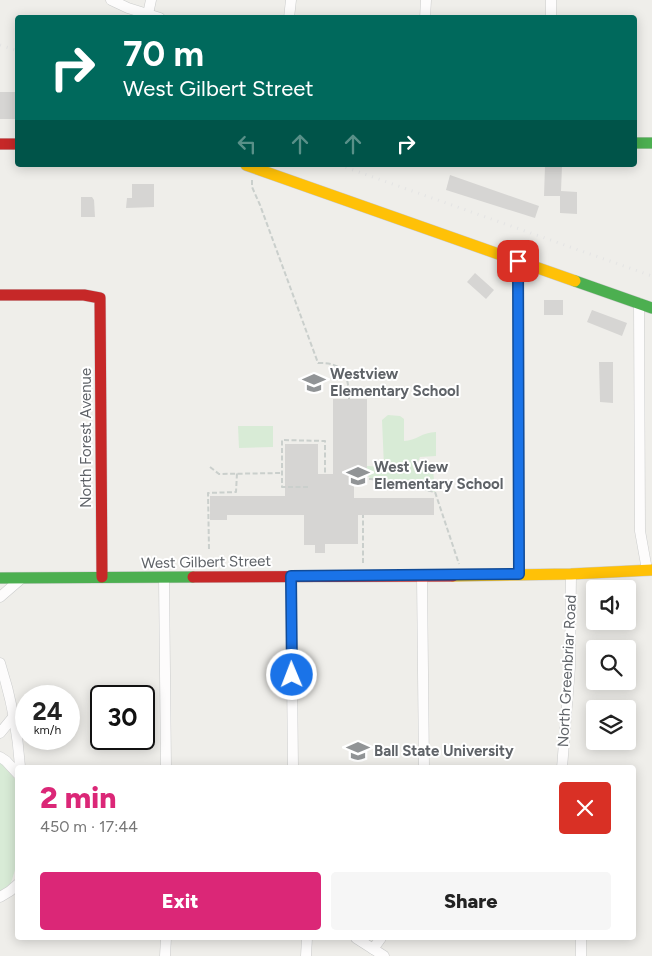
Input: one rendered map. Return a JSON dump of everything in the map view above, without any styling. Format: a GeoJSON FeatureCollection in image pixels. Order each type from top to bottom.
{"type":"FeatureCollection","features":[{"type":"Feature","properties":{"kind":"street"},"geometry":{"type":"LineString","coordinates":[[111,0],[128,8],[151,15]]}},
{"type":"Feature","properties":{"kind":"street"},"geometry":{"type":"LineString","coordinates":[[148,14],[150,0]]}},
{"type":"Feature","properties":{"kind":"street"},"geometry":{"type":"LineString","coordinates":[[289,15],[291,0]]}},
{"type":"Feature","properties":{"kind":"street"},"geometry":{"type":"LineString","coordinates":[[425,15],[426,0]]}},
{"type":"Feature","properties":{"kind":"street"},"geometry":{"type":"LineString","coordinates":[[551,0],[551,15]]}},
{"type":"Feature","properties":{"kind":"street"},"geometry":{"type":"LineString","coordinates":[[637,143],[652,143]]}},
{"type":"Feature","properties":{"kind":"street"},"geometry":{"type":"LineString","coordinates":[[0,144],[15,144]]}},
{"type":"Feature","properties":{"kind":"street"},"geometry":{"type":"LineString","coordinates":[[254,167],[652,308]]}},
{"type":"Feature","properties":{"kind":"street"},"geometry":{"type":"LineString","coordinates":[[518,261],[519,574]]}},
{"type":"Feature","properties":{"kind":"street","name":"North Forest Avenue"},"geometry":{"type":"LineString","coordinates":[[0,295],[84,295],[100,298],[102,577]]}},
{"type":"Feature","properties":{"kind":"street"},"geometry":{"type":"LineString","coordinates":[[639,303],[640,531],[649,570]]}},
{"type":"Feature","properties":{"kind":"street","name":"West Gilbert Street"},"geometry":{"type":"LineString","coordinates":[[0,578],[422,576],[572,574],[649,570]]}},
{"type":"Feature","properties":{"kind":"street","name":"North Greenbriar Road"},"geometry":{"type":"LineString","coordinates":[[562,765],[570,668],[572,574]]}},
{"type":"Feature","properties":{"kind":"street"},"geometry":{"type":"LineString","coordinates":[[291,576],[293,765]]}},
{"type":"Feature","properties":{"kind":"street"},"geometry":{"type":"LineString","coordinates":[[422,576],[424,765]]}},
{"type":"Feature","properties":{"kind":"street"},"geometry":{"type":"LineString","coordinates":[[0,597],[22,578]]}},
{"type":"Feature","properties":{"kind":"street"},"geometry":{"type":"LineString","coordinates":[[164,578],[166,765]]}},
{"type":"Feature","properties":{"kind":"street"},"geometry":{"type":"LineString","coordinates":[[0,663],[14,716],[20,765]]}},
{"type":"Feature","properties":{"kind":"street"},"geometry":{"type":"LineString","coordinates":[[0,733],[14,716]]}},
{"type":"Feature","properties":{"kind":"street"},"geometry":{"type":"LineString","coordinates":[[0,757],[15,771]]}},
{"type":"Feature","properties":{"kind":"street"},"geometry":{"type":"LineString","coordinates":[[0,897],[15,887]]}},
{"type":"Feature","properties":{"kind":"street"},"geometry":{"type":"LineString","coordinates":[[165,956],[166,940]]}},
{"type":"Feature","properties":{"kind":"street"},"geometry":{"type":"LineString","coordinates":[[306,956],[307,940]]}},
{"type":"Feature","properties":{"kind":"street"},"geometry":{"type":"LineString","coordinates":[[359,940],[384,956]]}},
{"type":"Feature","properties":{"kind":"street"},"geometry":{"type":"LineString","coordinates":[[373,949],[380,940]]}},
{"type":"Feature","properties":{"kind":"street"},"geometry":{"type":"LineString","coordinates":[[581,940],[581,956]]}},
{"type":"Feature","properties":{"kind":"path"},"geometry":{"type":"LineString","coordinates":[[253,178],[252,188],[318,363],[328,363],[341,369],[347,378],[349,399]]}},
{"type":"Feature","properties":{"kind":"path"},"geometry":{"type":"LineString","coordinates":[[308,487],[282,486],[282,440],[325,441],[325,474]]}},
{"type":"Feature","properties":{"kind":"path"},"geometry":{"type":"LineString","coordinates":[[210,467],[218,474],[282,473]]}},
{"type":"Feature","properties":{"kind":"path"},"geometry":{"type":"LineString","coordinates":[[209,549],[208,493],[236,492],[236,473]]}},
{"type":"Feature","properties":{"kind":"path"},"geometry":{"type":"LineString","coordinates":[[354,479],[370,479],[435,492],[459,566]]}},
{"type":"Feature","properties":{"kind":"path"},"geometry":{"type":"LineString","coordinates":[[363,515],[363,563]]}},
{"type":"Feature","properties":{"kind":"green space"},"geometry":{"type":"Polygon","coordinates":[[[388,415],[400,416],[404,419],[404,441],[436,432],[436,456],[420,457],[415,468],[433,469],[435,492],[371,479],[367,475],[367,466],[384,467],[382,420],[388,415]]]}},
{"type":"Feature","properties":{"kind":"green space"},"geometry":{"type":"Polygon","coordinates":[[[238,426],[273,426],[273,447],[239,448],[238,426]]]}},
{"type":"Feature","properties":{"kind":"green space"},"geometry":{"type":"Polygon","coordinates":[[[0,762],[15,779],[15,870],[10,886],[0,892],[0,762]]]}},
{"type":"Feature","properties":{"kind":"building"},"geometry":{"type":"Polygon","coordinates":[[[0,92],[15,92],[15,119],[0,119],[0,92]]]}},
{"type":"Feature","properties":{"kind":"building"},"geometry":{"type":"Polygon","coordinates":[[[545,167],[562,167],[561,191],[577,192],[577,214],[560,213],[560,196],[544,196],[545,167]]]}},
{"type":"Feature","properties":{"kind":"building"},"geometry":{"type":"Polygon","coordinates":[[[450,175],[539,206],[535,218],[446,190],[450,175]]]}},
{"type":"Feature","properties":{"kind":"building"},"geometry":{"type":"Polygon","coordinates":[[[132,184],[154,184],[154,207],[126,208],[127,198],[132,198],[132,184]]]}},
{"type":"Feature","properties":{"kind":"building"},"geometry":{"type":"Polygon","coordinates":[[[81,197],[92,197],[94,200],[95,217],[81,217],[81,197]]]}},
{"type":"Feature","properties":{"kind":"building"},"geometry":{"type":"Polygon","coordinates":[[[475,273],[494,290],[486,299],[467,282],[475,273]]]}},
{"type":"Feature","properties":{"kind":"building"},"geometry":{"type":"Polygon","coordinates":[[[544,300],[563,300],[563,315],[544,315],[544,300]]]}},
{"type":"Feature","properties":{"kind":"building"},"geometry":{"type":"Polygon","coordinates":[[[592,310],[627,323],[622,336],[587,322],[592,310]]]}},
{"type":"Feature","properties":{"kind":"building"},"geometry":{"type":"Polygon","coordinates":[[[599,362],[613,362],[613,403],[600,402],[599,362]]]}},
{"type":"Feature","properties":{"kind":"building","name":"Westview Elementary School"},"geometry":{"type":"Polygon","coordinates":[[[333,399],[367,399],[367,475],[354,475],[354,498],[434,498],[434,515],[358,515],[358,544],[325,544],[325,553],[315,553],[315,545],[304,545],[304,515],[227,515],[227,520],[210,520],[210,496],[285,496],[285,444],[318,444],[318,474],[333,474],[333,399]]]}},
{"type":"Feature","properties":{"kind":"railway"},"geometry":{"type":"LineString","coordinates":[[0,45],[15,50]]}},
{"type":"Feature","properties":{"kind":"railway"},"geometry":{"type":"LineString","coordinates":[[345,167],[652,276]]}},
{"type":"Feature","properties":{"kind":"traffic: fast"},"geometry":{"type":"LineString","coordinates":[[637,143],[652,143]]}},
{"type":"Feature","properties":{"kind":"traffic: fast"},"geometry":{"type":"LineString","coordinates":[[575,281],[652,308]]}},
{"type":"Feature","properties":{"kind":"traffic: fast"},"geometry":{"type":"LineString","coordinates":[[0,578],[193,577]]}},
{"type":"Feature","properties":{"kind":"traffic: slow"},"geometry":{"type":"LineString","coordinates":[[252,167],[575,281]]}},
{"type":"Feature","properties":{"kind":"traffic: slow"},"geometry":{"type":"LineString","coordinates":[[453,576],[571,574],[652,570]]}},
{"type":"Feature","properties":{"kind":"traffic: jam"},"geometry":{"type":"LineString","coordinates":[[0,144],[15,144]]}},
{"type":"Feature","properties":{"kind":"traffic: jam"},"geometry":{"type":"LineString","coordinates":[[0,295],[84,295],[100,298],[102,577]]}},
{"type":"Feature","properties":{"kind":"traffic: jam"},"geometry":{"type":"LineString","coordinates":[[193,577],[453,576]]}},
{"type":"Feature","properties":{"kind":"place","name":"Westview Elementary School"},"geometry":{"type":"Point","coordinates":[314,383]}},
{"type":"Feature","properties":{"kind":"place","name":"West View Elementary School"},"geometry":{"type":"Point","coordinates":[358,476]}},
{"type":"Feature","properties":{"kind":"place","name":"Ball State University"},"geometry":{"type":"Point","coordinates":[358,751]}},
{"type":"Feature","properties":{"kind":"route"},"geometry":{"type":"LineString","coordinates":[[292,675],[291,576],[519,574],[518,261]]}}]}
